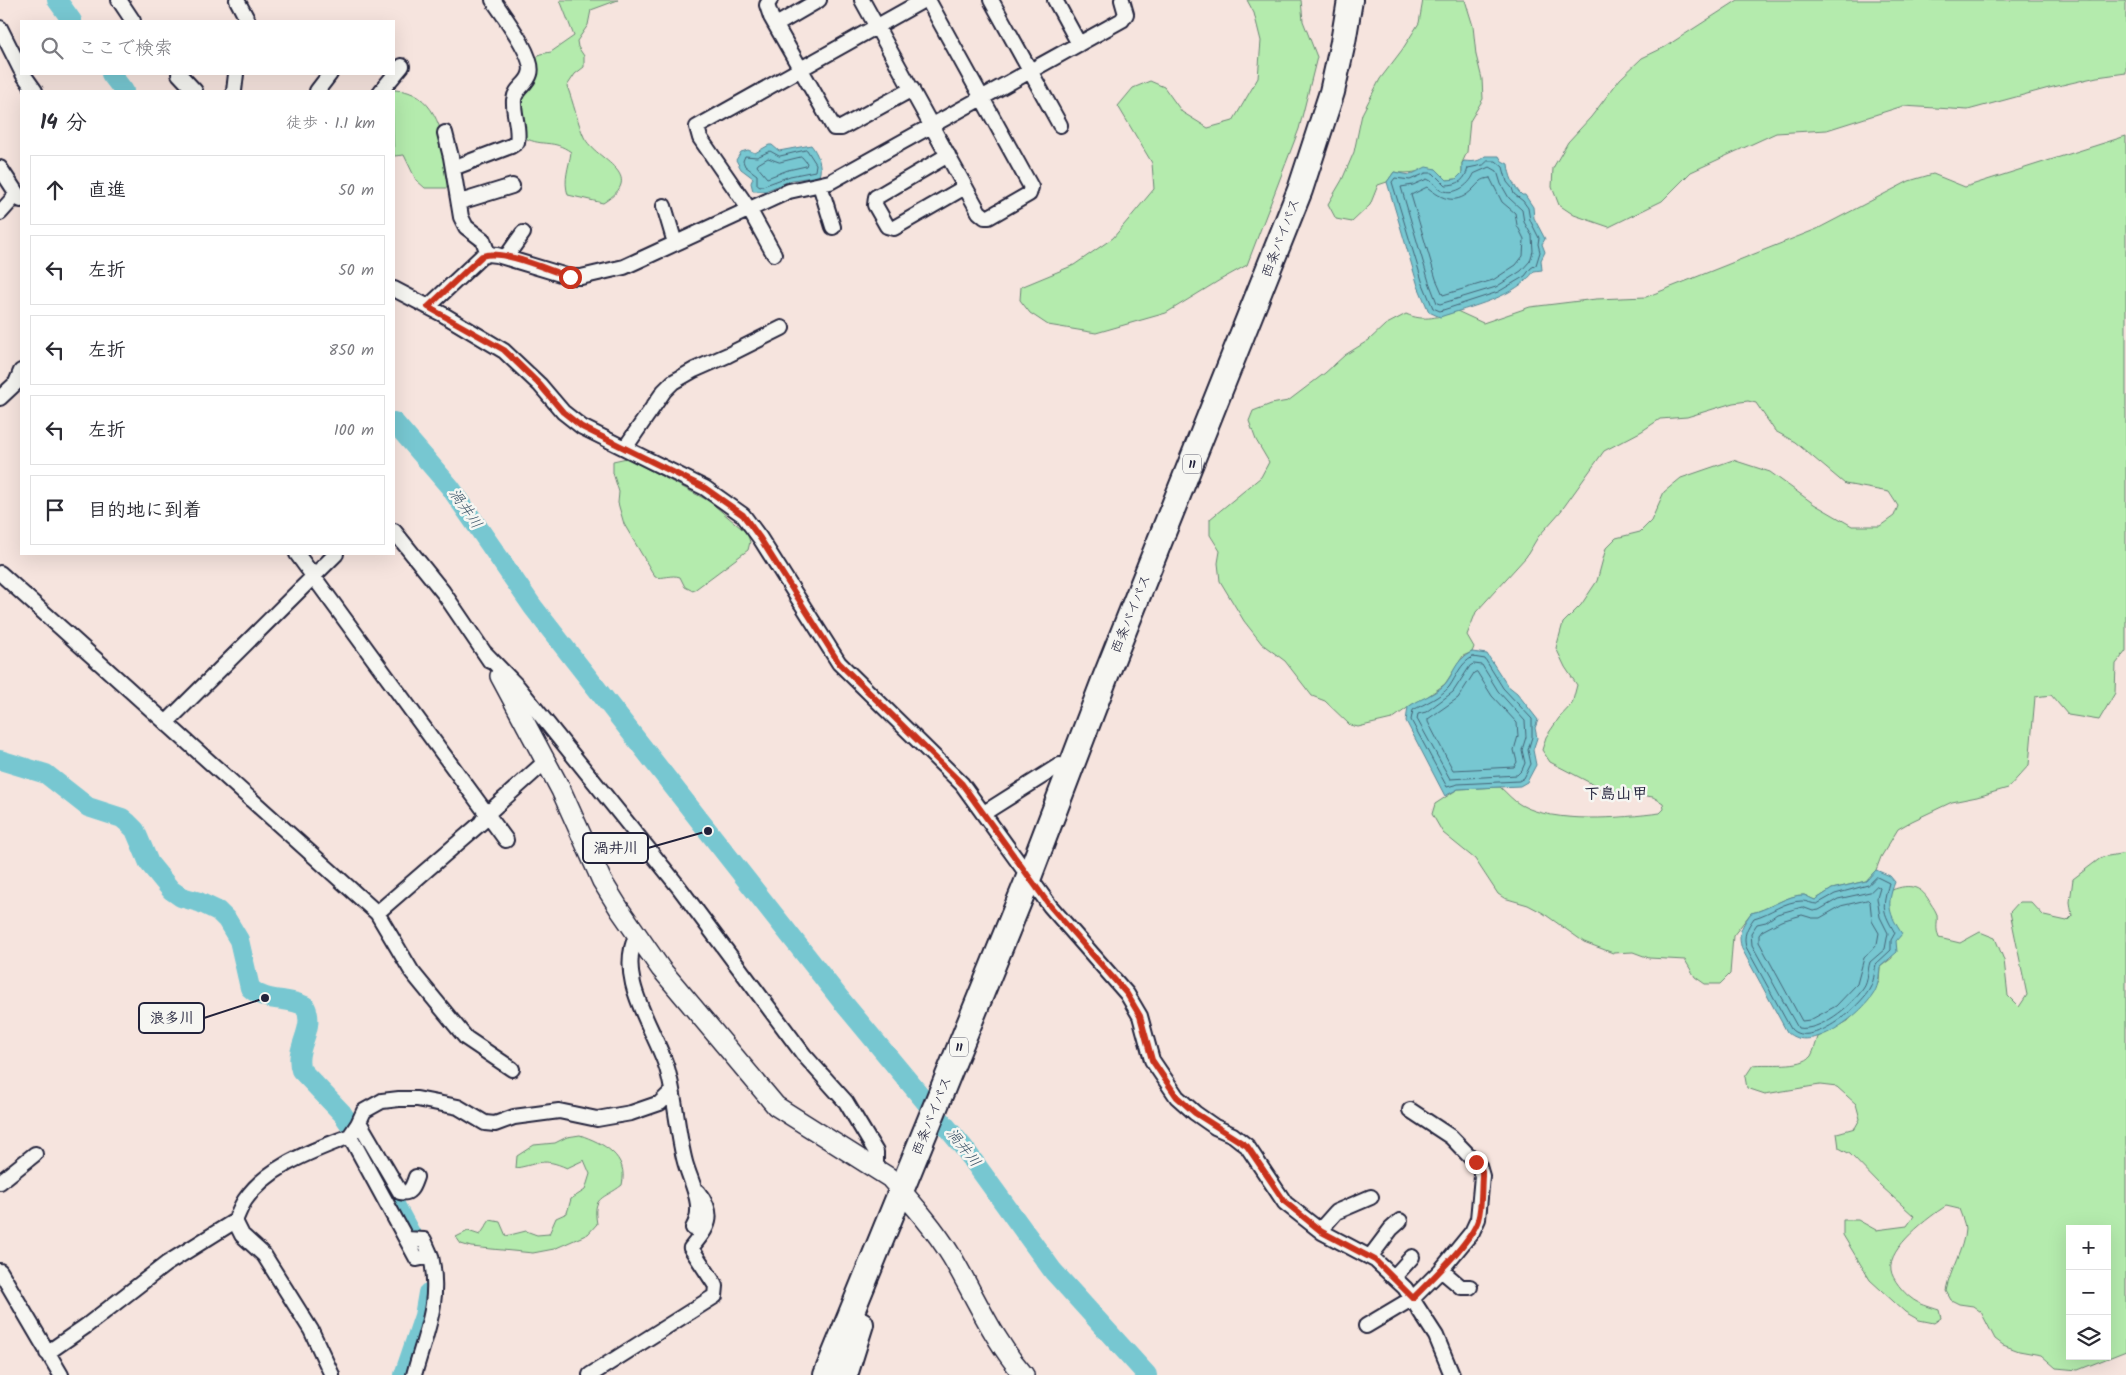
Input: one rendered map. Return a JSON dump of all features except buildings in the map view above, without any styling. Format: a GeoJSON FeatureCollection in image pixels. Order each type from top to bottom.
{"type":"FeatureCollection","features":[{"type":"Feature","properties":{"kind":"highway","name":"西条バイパス"},"geometry":{"type":"LineString","coordinates":[[826,1375],[1029,877],[1105,678],[1300,190],[1332,92],[1350,0]]}},
{"type":"Feature","properties":{"kind":"highway","name":"西条バイパス"},"geometry":{"type":"LineString","coordinates":[[845,1375],[890,1221]]}},
{"type":"Feature","properties":{"kind":"street"},"geometry":{"type":"LineString","coordinates":[[236,0],[247,20]]}},
{"type":"Feature","properties":{"kind":"street"},"geometry":{"type":"LineString","coordinates":[[454,168],[517,142],[515,93],[528,79],[531,67],[527,54],[493,0]]}},
{"type":"Feature","properties":{"kind":"street"},"geometry":{"type":"LineString","coordinates":[[770,0],[767,5],[776,25],[832,125],[838,129],[912,89]]}},
{"type":"Feature","properties":{"kind":"street"},"geometry":{"type":"LineString","coordinates":[[776,25],[819,0]]}},
{"type":"Feature","properties":{"kind":"street"},"geometry":{"type":"LineString","coordinates":[[862,0],[981,215],[989,217],[1029,194],[1030,183],[928,0]]}},
{"type":"Feature","properties":{"kind":"street"},"geometry":{"type":"LineString","coordinates":[[774,254],[749,209],[700,138],[697,128],[924,0]]}},
{"type":"Feature","properties":{"kind":"street"},"geometry":{"type":"LineString","coordinates":[[991,0],[1060,125]]}},
{"type":"Feature","properties":{"kind":"street"},"geometry":{"type":"LineString","coordinates":[[1055,0],[1079,44]]}},
{"type":"Feature","properties":{"kind":"street"},"geometry":{"type":"LineString","coordinates":[[428,307],[482,256],[488,254],[506,257],[570,277],[581,278],[624,267],[789,191],[830,182],[1122,20],[1126,14],[1122,0]]}},
{"type":"Feature","properties":{"kind":"street"},"geometry":{"type":"LineString","coordinates":[[121,1],[132,20]]}},
{"type":"Feature","properties":{"kind":"street"},"geometry":{"type":"LineString","coordinates":[[0,28],[20,68]]}},
{"type":"Feature","properties":{"kind":"street"},"geometry":{"type":"LineString","coordinates":[[24,75],[34,90]]}},
{"type":"Feature","properties":{"kind":"street"},"geometry":{"type":"LineString","coordinates":[[180,75],[194,90]]}},
{"type":"Feature","properties":{"kind":"street"},"geometry":{"type":"LineString","coordinates":[[234,90],[236,75]]}},
{"type":"Feature","properties":{"kind":"street"},"geometry":{"type":"LineString","coordinates":[[319,90],[329,75]]}},
{"type":"Feature","properties":{"kind":"street"},"geometry":{"type":"LineString","coordinates":[[382,90],[393,75]]}},
{"type":"Feature","properties":{"kind":"street"},"geometry":{"type":"LineString","coordinates":[[445,133],[454,168],[461,218],[466,227],[483,240],[488,254]]}},
{"type":"Feature","properties":{"kind":"street"},"geometry":{"type":"LineString","coordinates":[[948,155],[876,197],[874,205],[887,226],[894,228],[966,187]]}},
{"type":"Feature","properties":{"kind":"street"},"geometry":{"type":"LineString","coordinates":[[0,168],[19,197],[0,213]]}},
{"type":"Feature","properties":{"kind":"street"},"geometry":{"type":"LineString","coordinates":[[820,184],[833,227]]}},
{"type":"Feature","properties":{"kind":"street"},"geometry":{"type":"LineString","coordinates":[[460,202],[512,186]]}},
{"type":"Feature","properties":{"kind":"street"},"geometry":{"type":"LineString","coordinates":[[664,206],[675,244]]}},
{"type":"Feature","properties":{"kind":"street"},"geometry":{"type":"LineString","coordinates":[[506,257],[523,232]]}},
{"type":"Feature","properties":{"kind":"street"},"geometry":{"type":"LineString","coordinates":[[395,290],[504,350],[535,379],[571,420],[705,488],[743,515],[760,538],[839,663],[956,777],[1062,920],[1127,994],[1140,1016],[1152,1060],[1173,1092],[1195,1113],[1247,1146],[1285,1202],[1320,1230],[1370,1257],[1394,1277],[1413,1298],[1436,1336],[1450,1374]]}},
{"type":"Feature","properties":{"kind":"street"},"geometry":{"type":"LineString","coordinates":[[625,448],[664,391],[673,382],[683,375],[782,328]]}},
{"type":"Feature","properties":{"kind":"street"},"geometry":{"type":"LineString","coordinates":[[0,398],[16,383],[20,373]]}},
{"type":"Feature","properties":{"kind":"street"},"geometry":{"type":"LineString","coordinates":[[395,532],[443,592],[500,676],[546,761],[602,881],[637,934],[689,1004],[776,1106],[890,1178],[905,1183],[951,1256],[990,1329],[1024,1375]]}},
{"type":"Feature","properties":{"kind":"street"},"geometry":{"type":"LineString","coordinates":[[298,555],[506,840]]}},
{"type":"Feature","properties":{"kind":"street"},"geometry":{"type":"LineString","coordinates":[[166,723],[335,555]]}},
{"type":"Feature","properties":{"kind":"street"},"geometry":{"type":"LineString","coordinates":[[2,577],[377,913],[412,972],[466,1038],[512,1069]]}},
{"type":"Feature","properties":{"kind":"street"},"geometry":{"type":"LineString","coordinates":[[485,653],[518,687],[678,886],[804,1055],[846,1102],[876,1152],[876,1169]]}},
{"type":"Feature","properties":{"kind":"street"},"geometry":{"type":"LineString","coordinates":[[377,913],[481,823],[487,814],[546,761]]}},
{"type":"Feature","properties":{"kind":"street"},"geometry":{"type":"LineString","coordinates":[[984,813],[1060,765],[1071,769]]}},
{"type":"Feature","properties":{"kind":"street"},"geometry":{"type":"LineString","coordinates":[[590,1375],[715,1296],[716,1286],[691,1248],[706,1229],[709,1221],[709,1210],[696,1189],[684,1157],[667,1069],[640,1007],[630,967],[631,952],[637,934]]}},
{"type":"Feature","properties":{"kind":"street"},"geometry":{"type":"LineString","coordinates":[[47,1353],[86,1326],[166,1264],[234,1221],[245,1200],[265,1178],[298,1157],[355,1129],[364,1111],[370,1106],[382,1101],[417,1099],[458,1108],[485,1123],[495,1124],[514,1117],[559,1111],[591,1119],[606,1118],[631,1113],[660,1103],[671,1092]]}},
{"type":"Feature","properties":{"kind":"street"},"geometry":{"type":"LineString","coordinates":[[1366,1326],[1413,1298],[1441,1270],[1472,1232],[1478,1219],[1482,1171],[1451,1137],[1410,1110]]}},
{"type":"Feature","properties":{"kind":"street"},"geometry":{"type":"LineString","coordinates":[[355,1129],[400,1192],[408,1192],[412,1188],[416,1177]]}},
{"type":"Feature","properties":{"kind":"street"},"geometry":{"type":"LineString","coordinates":[[355,1129],[411,1239],[417,1259],[426,1257],[435,1283],[434,1304],[414,1375]]}},
{"type":"Feature","properties":{"kind":"street"},"geometry":{"type":"LineString","coordinates":[[0,1182],[35,1154]]}},
{"type":"Feature","properties":{"kind":"street"},"geometry":{"type":"LineString","coordinates":[[693,1228],[698,1214],[696,1189]]}},
{"type":"Feature","properties":{"kind":"street"},"geometry":{"type":"LineString","coordinates":[[1320,1230],[1336,1212],[1371,1197]]}},
{"type":"Feature","properties":{"kind":"street"},"geometry":{"type":"LineString","coordinates":[[234,1221],[242,1235],[264,1255],[310,1330],[332,1375]]}},
{"type":"Feature","properties":{"kind":"street"},"geometry":{"type":"LineString","coordinates":[[1370,1257],[1400,1221]]}},
{"type":"Feature","properties":{"kind":"street"},"geometry":{"type":"LineString","coordinates":[[1394,1277],[1412,1257]]}},
{"type":"Feature","properties":{"kind":"street"},"geometry":{"type":"LineString","coordinates":[[1441,1270],[1461,1287],[1470,1287]]}},
{"type":"Feature","properties":{"kind":"street"},"geometry":{"type":"LineString","coordinates":[[0,1271],[60,1375]]}},
{"type":"Feature","properties":{"kind":"green space"},"geometry":{"type":"Polygon","coordinates":[[[560,0],[618,0],[591,10],[588,25],[577,41],[578,47],[584,56],[584,67],[575,74],[567,86],[584,137],[590,146],[615,168],[620,176],[621,184],[616,193],[603,203],[568,195],[566,179],[571,152],[553,144],[531,141],[525,138],[521,124],[518,96],[535,60],[540,54],[551,52],[574,36],[560,0]]]}},
{"type":"Feature","properties":{"kind":"green space"},"geometry":{"type":"Polygon","coordinates":[[[1247,0],[1301,0],[1303,21],[1317,57],[1299,129],[1247,265],[1166,313],[1096,333],[1048,325],[1030,313],[1020,300],[1021,287],[1074,265],[1113,238],[1154,189],[1152,163],[1118,106],[1133,88],[1150,81],[1164,87],[1182,112],[1208,128],[1233,121],[1258,78],[1261,41],[1254,13],[1247,0]]]}},
{"type":"Feature","properties":{"kind":"green space"},"geometry":{"type":"Polygon","coordinates":[[[1423,0],[1465,0],[1473,26],[1476,55],[1482,79],[1483,99],[1470,121],[1467,152],[1462,163],[1462,173],[1456,179],[1447,180],[1436,169],[1410,173],[1394,172],[1387,182],[1378,185],[1370,205],[1352,222],[1336,219],[1328,204],[1342,180],[1354,152],[1362,114],[1380,79],[1419,23],[1423,0]]]}},
{"type":"Feature","properties":{"kind":"green space"},"geometry":{"type":"Polygon","coordinates":[[[1738,0],[2126,0],[2126,73],[2097,77],[2049,88],[1968,110],[1903,106],[1827,130],[1776,133],[1691,172],[1662,201],[1609,227],[1574,215],[1559,205],[1552,187],[1553,168],[1568,142],[1591,117],[1620,79],[1642,58],[1665,47],[1738,0]]]}},
{"type":"Feature","properties":{"kind":"green space"},"geometry":{"type":"Polygon","coordinates":[[[395,90],[408,92],[419,97],[434,114],[443,137],[449,174],[447,188],[425,188],[416,180],[404,155],[395,156],[395,90]]]}},
{"type":"Feature","properties":{"kind":"green space"},"geometry":{"type":"Polygon","coordinates":[[[2126,136],[2126,651],[2116,664],[2115,693],[2099,720],[2068,715],[2051,695],[2035,697],[2029,765],[2008,788],[1952,802],[1898,829],[1881,857],[1876,870],[1866,881],[1832,889],[1815,900],[1804,895],[1798,895],[1751,913],[1733,936],[1730,974],[1720,984],[1705,984],[1695,977],[1685,960],[1649,958],[1633,952],[1613,953],[1584,942],[1543,913],[1528,905],[1504,898],[1498,894],[1475,859],[1443,833],[1432,814],[1435,804],[1458,789],[1500,787],[1521,805],[1552,815],[1608,818],[1660,813],[1664,809],[1663,803],[1653,797],[1604,790],[1550,762],[1542,750],[1546,737],[1559,718],[1572,704],[1577,685],[1565,667],[1556,648],[1563,623],[1581,605],[1597,581],[1606,548],[1616,538],[1640,532],[1651,521],[1664,492],[1681,478],[1733,460],[1770,472],[1814,504],[1852,526],[1880,526],[1894,516],[1898,506],[1889,492],[1845,484],[1795,442],[1775,431],[1756,403],[1748,401],[1733,403],[1687,417],[1660,419],[1604,451],[1561,511],[1538,537],[1526,557],[1476,612],[1467,635],[1474,647],[1472,652],[1463,656],[1445,684],[1392,719],[1358,727],[1350,725],[1325,701],[1312,696],[1285,661],[1262,644],[1244,621],[1220,581],[1218,563],[1220,551],[1210,535],[1210,519],[1261,477],[1269,462],[1256,440],[1249,421],[1253,411],[1271,404],[1288,401],[1345,355],[1369,340],[1385,325],[1406,314],[1425,318],[1438,317],[1457,311],[1483,323],[1530,307],[1596,299],[1646,297],[1817,229],[1909,181],[1933,174],[1965,187],[2126,136]]]}},
{"type":"Feature","properties":{"kind":"green space"},"geometry":{"type":"Polygon","coordinates":[[[627,458],[709,501],[747,533],[750,542],[748,550],[693,591],[685,587],[680,577],[655,577],[624,524],[618,503],[619,492],[613,473],[613,461],[627,458]]]}},
{"type":"Feature","properties":{"kind":"green space"},"geometry":{"type":"Polygon","coordinates":[[[2126,853],[2126,1351],[2111,1357],[2111,1225],[2066,1225],[2066,1360],[2103,1360],[2078,1370],[2056,1368],[2041,1355],[2019,1351],[2003,1345],[1995,1339],[1981,1312],[1973,1306],[1959,1304],[1951,1300],[1946,1291],[1962,1244],[1965,1229],[1959,1209],[1946,1206],[1911,1234],[1896,1252],[1891,1270],[1896,1281],[1905,1293],[1914,1300],[1939,1310],[1941,1318],[1934,1323],[1919,1320],[1905,1312],[1870,1280],[1843,1235],[1843,1220],[1858,1220],[1876,1230],[1907,1226],[1914,1216],[1850,1154],[1839,1148],[1837,1133],[1855,1128],[1860,1119],[1856,1104],[1837,1087],[1820,1085],[1765,1094],[1747,1088],[1745,1077],[1753,1065],[1793,1064],[1807,1060],[1812,1054],[1818,1037],[1848,1021],[1879,982],[1880,967],[1892,958],[1889,898],[1892,890],[1910,887],[1924,893],[1937,915],[1939,938],[1960,943],[1980,932],[1995,938],[2004,960],[2008,996],[2019,1007],[2027,995],[2010,912],[2019,902],[2031,902],[2044,916],[2067,921],[2072,916],[2070,902],[2073,879],[2102,857],[2126,853]]]}},
{"type":"Feature","properties":{"kind":"green space"},"geometry":{"type":"Polygon","coordinates":[[[580,1135],[597,1142],[612,1152],[622,1166],[623,1175],[622,1185],[600,1199],[596,1208],[597,1224],[588,1234],[554,1249],[533,1253],[471,1247],[461,1244],[456,1237],[468,1231],[480,1235],[490,1220],[500,1222],[506,1236],[526,1231],[537,1235],[549,1234],[556,1218],[567,1213],[571,1199],[585,1190],[590,1174],[584,1160],[567,1168],[546,1162],[516,1168],[517,1156],[534,1145],[555,1143],[567,1137],[580,1135]]]}},
{"type":"Feature","properties":{"kind":"water"},"geometry":{"type":"Polygon","coordinates":[[[772,145],[779,151],[811,145],[819,159],[819,176],[792,180],[765,191],[753,191],[751,183],[753,178],[741,169],[736,160],[741,152],[748,150],[755,153],[772,145]]]}},
{"type":"Feature","properties":{"kind":"water"},"geometry":{"type":"Polygon","coordinates":[[[1485,156],[1499,156],[1502,161],[1508,164],[1514,185],[1522,195],[1525,195],[1533,207],[1534,218],[1545,239],[1542,244],[1545,252],[1541,260],[1542,270],[1534,271],[1516,288],[1492,300],[1440,317],[1429,312],[1418,286],[1387,182],[1394,172],[1410,175],[1426,167],[1436,169],[1447,180],[1456,179],[1462,173],[1462,163],[1464,161],[1476,161],[1485,156]]]}},
{"type":"Feature","properties":{"kind":"water"},"geometry":{"type":"Polygon","coordinates":[[[1472,652],[1487,654],[1507,685],[1517,693],[1538,720],[1535,728],[1537,738],[1533,750],[1536,765],[1527,782],[1520,786],[1458,789],[1445,796],[1406,721],[1408,707],[1441,688],[1459,662],[1472,652]]]}},
{"type":"Feature","properties":{"kind":"water"},"geometry":{"type":"Polygon","coordinates":[[[1876,870],[1890,876],[1895,882],[1890,897],[1890,909],[1902,934],[1896,941],[1897,952],[1880,967],[1876,990],[1858,1012],[1847,1021],[1821,1036],[1808,1039],[1797,1038],[1787,1032],[1742,949],[1740,934],[1743,926],[1751,913],[1798,895],[1804,895],[1815,900],[1832,889],[1866,881],[1876,870]]]}},
{"type":"Feature","properties":{"kind":"waterway","name":"渦井川"},"geometry":{"type":"LineString","coordinates":[[57,0],[71,20]]}},
{"type":"Feature","properties":{"kind":"waterway","name":"渦井川"},"geometry":{"type":"LineString","coordinates":[[112,75],[123,90]]}},
{"type":"Feature","properties":{"kind":"waterway","name":"渦井川"},"geometry":{"type":"LineString","coordinates":[[395,423],[450,487],[533,607],[708,831],[841,1000],[964,1148],[1053,1271],[1147,1375]]}},
{"type":"Feature","properties":{"kind":"waterway"},"geometry":{"type":"LineString","coordinates":[[0,760],[46,774],[88,807],[122,818],[135,830],[149,863],[171,890],[181,897],[199,902],[218,911],[227,920],[239,940],[250,988],[263,996],[305,1006],[308,1014],[308,1023],[300,1054],[301,1070],[342,1113],[359,1138],[416,1244]]}},
{"type":"Feature","properties":{"kind":"waterway"},"geometry":{"type":"LineString","coordinates":[[404,1375],[424,1316],[428,1293]]}},
{"type":"Feature","properties":{"kind":"place","name":"渦井川"},"geometry":{"type":"Point","coordinates":[708,831]}},
{"type":"Feature","properties":{"kind":"place","name":"浪多川"},"geometry":{"type":"Point","coordinates":[265,998]}},
{"type":"Feature","properties":{"kind":"district","name":"下島山甲"},"geometry":{"type":"Point","coordinates":[1616,794]}},
{"type":"Feature","properties":{"kind":"route"},"geometry":{"type":"LineString","coordinates":[[570,277],[512,258],[488,254],[482,256],[428,307],[504,350],[540,385],[571,420],[716,494],[743,515],[752,525],[839,663],[956,777],[1012,851],[1050,906],[1127,994],[1140,1016],[1152,1060],[1169,1088],[1177,1097],[1195,1113],[1241,1140],[1259,1161],[1285,1202],[1322,1232],[1352,1246],[1375,1260],[1390,1272],[1413,1298],[1441,1270],[1472,1232],[1478,1219],[1482,1176],[1482,1171],[1476,1162]]}}]}
